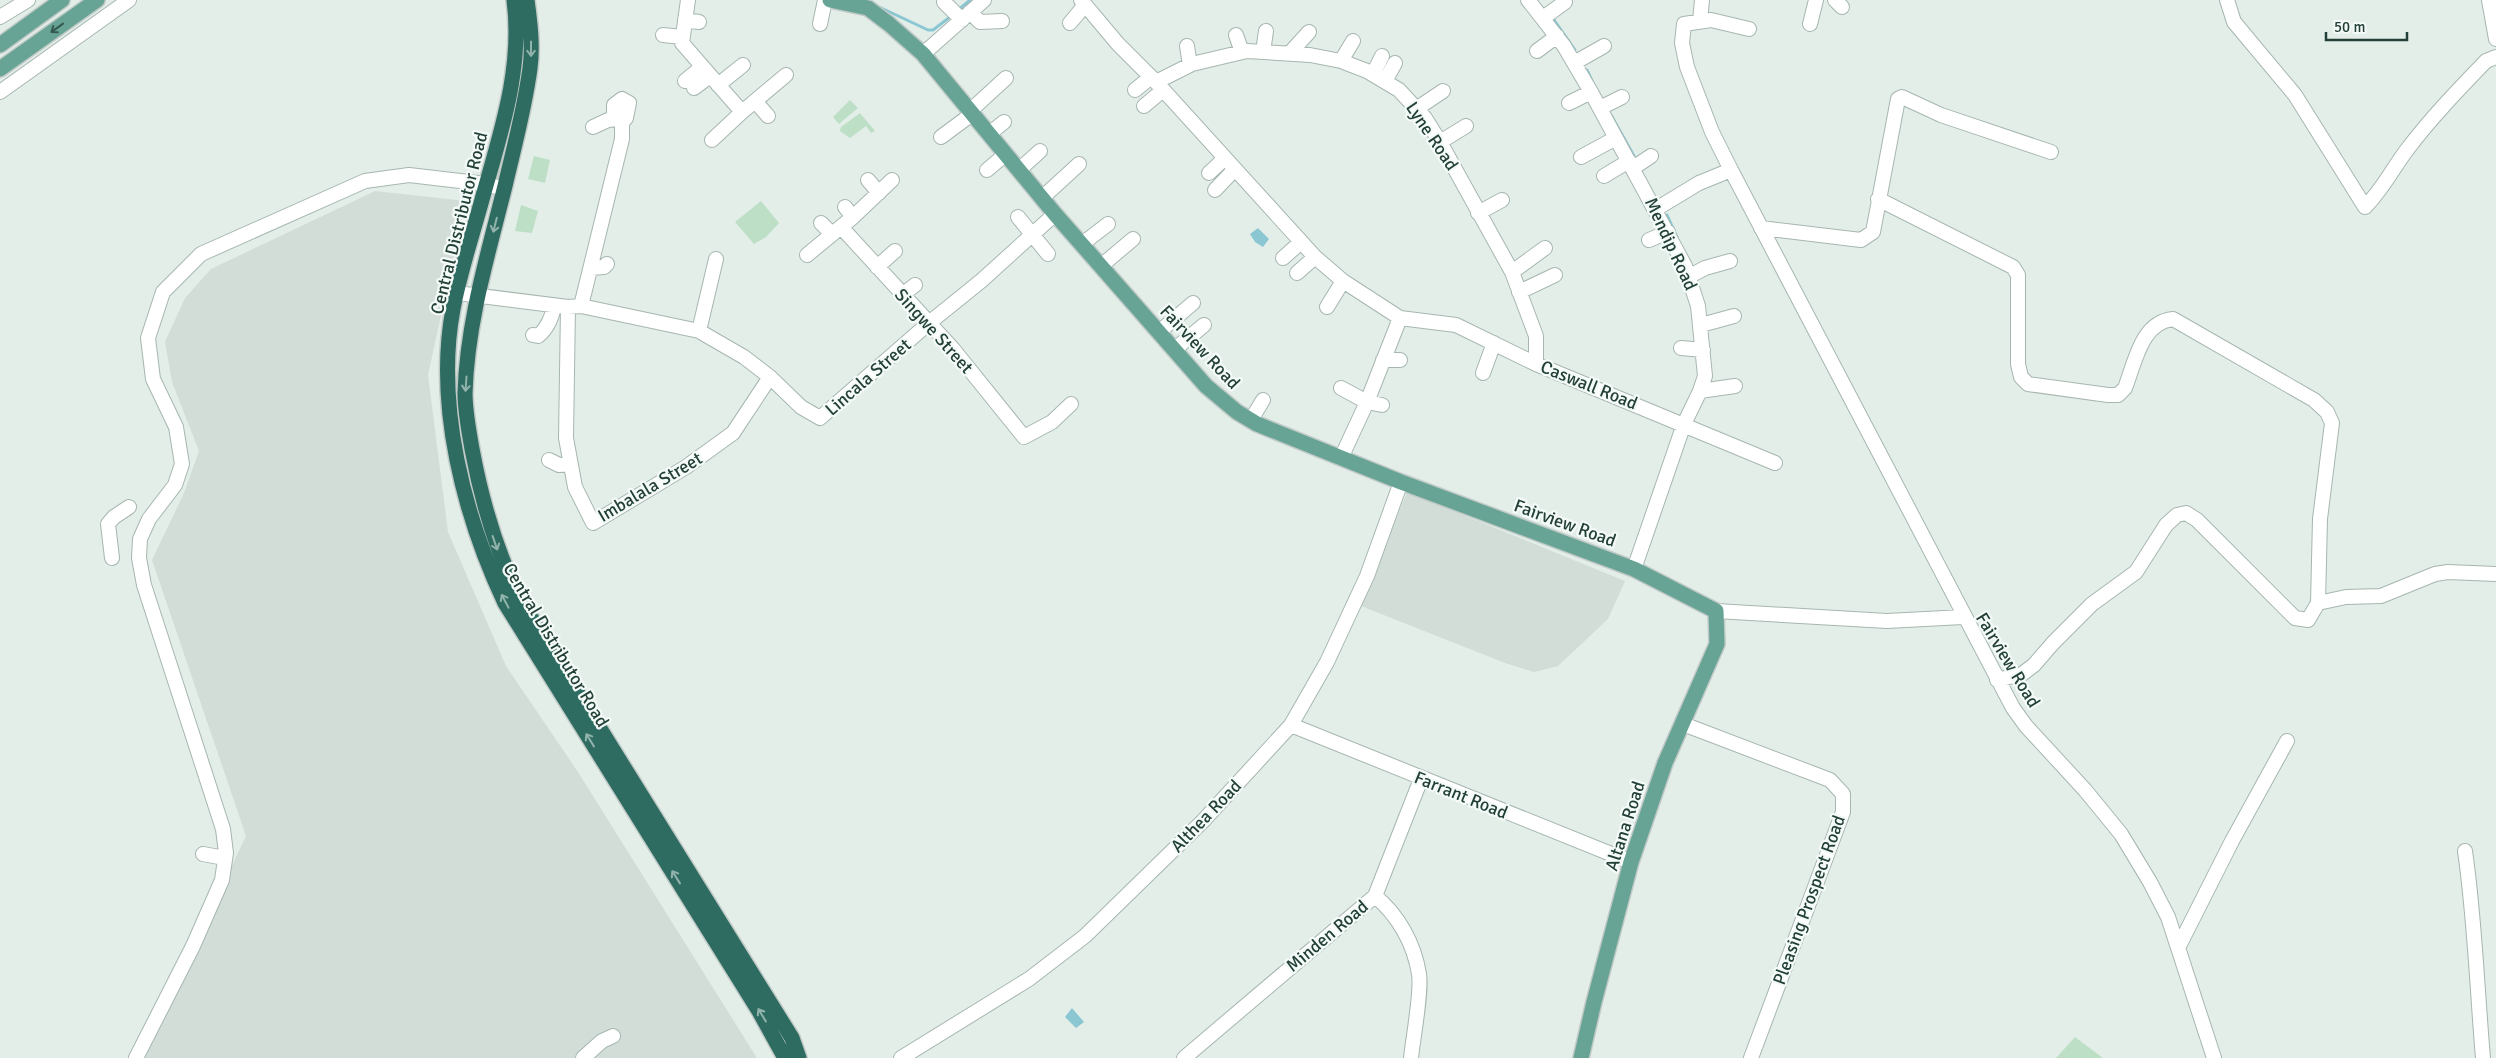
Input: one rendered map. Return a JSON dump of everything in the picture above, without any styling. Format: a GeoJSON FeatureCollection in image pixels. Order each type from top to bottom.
{"type":"FeatureCollection","features":[{"type":"Feature","properties":{"kind":"highway","name":"Central Distributor Road"},"geometry":{"type":"LineString","coordinates":[[514,0],[518,28],[516,61],[503,125],[453,310],[449,351],[452,426],[465,496],[488,566],[505,603],[759,1010],[785,1058]]}},
{"type":"Feature","properties":{"kind":"highway","name":"Central Distributor Road"},"geometry":{"type":"LineString","coordinates":[[527,0],[531,31],[531,66],[479,297],[467,362],[467,412],[480,491],[502,563],[546,644],[792,1038],[799,1058]]}},
{"type":"Feature","properties":{"kind":"main road"},"geometry":{"type":"LineString","coordinates":[[0,45],[62,0]]}},
{"type":"Feature","properties":{"kind":"main road"},"geometry":{"type":"LineString","coordinates":[[0,69],[96,0]]}},
{"type":"Feature","properties":{"kind":"main road","name":"Fairview Road"},"geometry":{"type":"LineString","coordinates":[[830,0],[868,8],[890,24],[923,54],[1055,214],[1206,386],[1237,412],[1251,420],[1401,482],[1634,569],[1716,612]]}},
{"type":"Feature","properties":{"kind":"main road","name":"Altana Road"},"geometry":{"type":"LineString","coordinates":[[1582,1058],[1594,1002],[1631,862],[1666,762],[1717,644],[1716,612]]}},
{"type":"Feature","properties":{"kind":"street"},"geometry":{"type":"LineString","coordinates":[[0,17],[28,0]]}},
{"type":"Feature","properties":{"kind":"street"},"geometry":{"type":"LineString","coordinates":[[0,92],[129,0]]}},
{"type":"Feature","properties":{"kind":"street"},"geometry":{"type":"LineString","coordinates":[[688,0],[682,43],[693,48],[710,76],[742,112]]}},
{"type":"Feature","properties":{"kind":"street"},"geometry":{"type":"LineString","coordinates":[[820,24],[825,0]]}},
{"type":"Feature","properties":{"kind":"street"},"geometry":{"type":"LineString","coordinates":[[923,54],[984,0]]}},
{"type":"Feature","properties":{"kind":"street"},"geometry":{"type":"LineString","coordinates":[[1070,24],[1085,5],[1100,0]]}},
{"type":"Feature","properties":{"kind":"street"},"geometry":{"type":"LineString","coordinates":[[1700,21],[1702,0]]}},
{"type":"Feature","properties":{"kind":"street"},"geometry":{"type":"LineString","coordinates":[[1810,24],[1816,0]]}},
{"type":"Feature","properties":{"kind":"street"},"geometry":{"type":"LineString","coordinates":[[2227,0],[2234,22],[2295,95],[2365,207],[2381,191],[2405,152],[2427,123],[2486,61],[2496,57]]}},
{"type":"Feature","properties":{"kind":"street"},"geometry":{"type":"LineString","coordinates":[[2489,0],[2496,39]]}},
{"type":"Feature","properties":{"kind":"street"},"geometry":{"type":"LineString","coordinates":[[944,2],[966,16],[980,22],[1002,21]]}},
{"type":"Feature","properties":{"kind":"street"},"geometry":{"type":"LineString","coordinates":[[1537,7],[1565,2]]}},
{"type":"Feature","properties":{"kind":"street"},"geometry":{"type":"LineString","coordinates":[[1085,5],[1118,44],[1157,83],[1315,257],[1343,282],[1400,318],[1367,402],[1341,458]]}},
{"type":"Feature","properties":{"kind":"street","name":"Mendip Road"},"geometry":{"type":"LineString","coordinates":[[1537,7],[1592,92],[1668,232],[1688,277],[1701,325],[1704,376],[1700,391],[1684,424],[1634,569]]}},
{"type":"Feature","properties":{"kind":"street"},"geometry":{"type":"LineString","coordinates":[[685,20],[699,22]]}},
{"type":"Feature","properties":{"kind":"street"},"geometry":{"type":"LineString","coordinates":[[1749,29],[1711,20],[1684,24],[1682,43],[1686,67],[1712,132],[1760,228],[1963,617]]}},
{"type":"Feature","properties":{"kind":"street"},"geometry":{"type":"LineString","coordinates":[[1264,52],[1266,31]]}},
{"type":"Feature","properties":{"kind":"street"},"geometry":{"type":"LineString","coordinates":[[1290,54],[1309,32]]}},
{"type":"Feature","properties":{"kind":"street"},"geometry":{"type":"LineString","coordinates":[[663,35],[682,37]]}},
{"type":"Feature","properties":{"kind":"street"},"geometry":{"type":"LineString","coordinates":[[1236,35],[1242,52]]}},
{"type":"Feature","properties":{"kind":"street"},"geometry":{"type":"LineString","coordinates":[[1537,51],[1557,36]]}},
{"type":"Feature","properties":{"kind":"street"},"geometry":{"type":"LineString","coordinates":[[1341,61],[1353,41]]}},
{"type":"Feature","properties":{"kind":"street"},"geometry":{"type":"LineString","coordinates":[[1187,46],[1190,65]]}},
{"type":"Feature","properties":{"kind":"street"},"geometry":{"type":"LineString","coordinates":[[1574,63],[1604,46]]}},
{"type":"Feature","properties":{"kind":"street","name":"Lyne Road"},"geometry":{"type":"LineString","coordinates":[[1157,83],[1190,65],[1242,52],[1264,52],[1310,55],[1341,61],[1379,78],[1399,90],[1416,109],[1440,142],[1512,272],[1536,336],[1536,364]]}},
{"type":"Feature","properties":{"kind":"street"},"geometry":{"type":"LineString","coordinates":[[1379,78],[1382,56]]}},
{"type":"Feature","properties":{"kind":"street"},"geometry":{"type":"LineString","coordinates":[[1379,78],[1395,63]]}},
{"type":"Feature","properties":{"kind":"street"},"geometry":{"type":"LineString","coordinates":[[690,85],[743,65]]}},
{"type":"Feature","properties":{"kind":"street"},"geometry":{"type":"LineString","coordinates":[[942,137],[971,113],[1006,78]]}},
{"type":"Feature","properties":{"kind":"street"},"geometry":{"type":"LineString","coordinates":[[712,140],[742,112],[784,81]]}},
{"type":"Feature","properties":{"kind":"street"},"geometry":{"type":"LineString","coordinates":[[1135,90],[1157,83]]}},
{"type":"Feature","properties":{"kind":"street"},"geometry":{"type":"LineString","coordinates":[[1144,106],[1157,83]]}},
{"type":"Feature","properties":{"kind":"street"},"geometry":{"type":"LineString","coordinates":[[1416,109],[1443,91]]}},
{"type":"Feature","properties":{"kind":"street"},"geometry":{"type":"LineString","coordinates":[[1569,103],[1592,92]]}},
{"type":"Feature","properties":{"kind":"street"},"geometry":{"type":"LineString","coordinates":[[1600,108],[1622,97]]}},
{"type":"Feature","properties":{"kind":"street"},"geometry":{"type":"LineString","coordinates":[[1760,228],[1861,240],[1873,232],[1898,99],[1902,97],[1941,115],[2051,152]]}},
{"type":"Feature","properties":{"kind":"street"},"geometry":{"type":"LineString","coordinates":[[755,102],[768,116]]}},
{"type":"Feature","properties":{"kind":"street","name":"Imbalala Street"},"geometry":{"type":"LineString","coordinates":[[593,127],[608,120],[620,120],[622,139],[591,268],[568,307],[566,438],[575,487],[593,523],[705,454],[733,433],[770,377]]}},
{"type":"Feature","properties":{"kind":"street"},"geometry":{"type":"LineString","coordinates":[[989,134],[1004,122]]}},
{"type":"Feature","properties":{"kind":"street"},"geometry":{"type":"LineString","coordinates":[[1440,142],[1466,126]]}},
{"type":"Feature","properties":{"kind":"street"},"geometry":{"type":"LineString","coordinates":[[1581,157],[1616,138]]}},
{"type":"Feature","properties":{"kind":"street"},"geometry":{"type":"LineString","coordinates":[[1018,170],[1040,151]]}},
{"type":"Feature","properties":{"kind":"street"},"geometry":{"type":"LineString","coordinates":[[987,170],[1006,154]]}},
{"type":"Feature","properties":{"kind":"street"},"geometry":{"type":"LineString","coordinates":[[1604,176],[1651,156]]}},
{"type":"Feature","properties":{"kind":"street"},"geometry":{"type":"LineString","coordinates":[[1209,173],[1224,159]]}},
{"type":"Feature","properties":{"kind":"street"},"geometry":{"type":"LineString","coordinates":[[1042,198],[1079,164]]}},
{"type":"Feature","properties":{"kind":"street"},"geometry":{"type":"LineString","coordinates":[[1215,190],[1235,169]]}},
{"type":"Feature","properties":{"kind":"street"},"geometry":{"type":"LineString","coordinates":[[1656,209],[1699,183],[1731,170]]}},
{"type":"Feature","properties":{"kind":"street"},"geometry":{"type":"LineString","coordinates":[[136,1058],[193,946],[222,880],[226,853],[223,829],[144,585],[139,558],[140,539],[149,519],[175,485],[182,464],[176,427],[153,379],[148,338],[163,292],[201,254],[365,181],[409,175],[486,184],[504,189]]}},
{"type":"Feature","properties":{"kind":"street"},"geometry":{"type":"LineString","coordinates":[[868,180],[879,192]]}},
{"type":"Feature","properties":{"kind":"street"},"geometry":{"type":"LineString","coordinates":[[807,255],[837,231],[849,212],[879,192],[892,180]]}},
{"type":"Feature","properties":{"kind":"street"},"geometry":{"type":"LineString","coordinates":[[1878,199],[2013,267],[2018,275],[2018,364],[2021,377],[2028,384],[2118,395],[2125,388],[2147,332],[2157,323],[2173,319],[2314,400],[2327,412],[2332,423],[2320,520],[2318,603],[2308,620],[2295,618],[2197,520],[2186,513],[2176,515],[2166,525],[2136,572],[2092,604],[2052,643],[2034,665],[2022,674],[1998,680]]}},
{"type":"Feature","properties":{"kind":"street"},"geometry":{"type":"LineString","coordinates":[[1478,213],[1502,200]]}},
{"type":"Feature","properties":{"kind":"street","name":"Lincala Street"},"geometry":{"type":"LineString","coordinates":[[457,293],[568,307],[699,331],[744,357],[770,377],[801,407],[820,418],[929,323],[981,281],[1055,214]]}},
{"type":"Feature","properties":{"kind":"street"},"geometry":{"type":"LineString","coordinates":[[1018,217],[1048,254]]}},
{"type":"Feature","properties":{"kind":"street","name":"Singwe Street"},"geometry":{"type":"LineString","coordinates":[[821,223],[837,231],[867,254],[902,296],[929,323],[1024,437],[1052,422],[1071,404]]}},
{"type":"Feature","properties":{"kind":"street"},"geometry":{"type":"LineString","coordinates":[[1082,244],[1108,224]]}},
{"type":"Feature","properties":{"kind":"street"},"geometry":{"type":"LineString","coordinates":[[1649,240],[1668,232]]}},
{"type":"Feature","properties":{"kind":"street"},"geometry":{"type":"LineString","coordinates":[[1101,266],[1134,239]]}},
{"type":"Feature","properties":{"kind":"street"},"geometry":{"type":"LineString","coordinates":[[1283,258],[1301,242]]}},
{"type":"Feature","properties":{"kind":"street"},"geometry":{"type":"LineString","coordinates":[[867,254],[878,245]]}},
{"type":"Feature","properties":{"kind":"street"},"geometry":{"type":"LineString","coordinates":[[1512,272],[1544,248]]}},
{"type":"Feature","properties":{"kind":"street"},"geometry":{"type":"LineString","coordinates":[[877,267],[895,251]]}},
{"type":"Feature","properties":{"kind":"street"},"geometry":{"type":"LineString","coordinates":[[1297,273],[1315,257]]}},
{"type":"Feature","properties":{"kind":"street"},"geometry":{"type":"LineString","coordinates":[[699,331],[716,259]]}},
{"type":"Feature","properties":{"kind":"street"},"geometry":{"type":"LineString","coordinates":[[1688,277],[1705,268],[1730,261]]}},
{"type":"Feature","properties":{"kind":"street"},"geometry":{"type":"LineString","coordinates":[[591,268],[604,267],[607,264]]}},
{"type":"Feature","properties":{"kind":"street"},"geometry":{"type":"LineString","coordinates":[[1519,292],[1555,275]]}},
{"type":"Feature","properties":{"kind":"street"},"geometry":{"type":"LineString","coordinates":[[1327,307],[1343,282]]}},
{"type":"Feature","properties":{"kind":"street"},"geometry":{"type":"LineString","coordinates":[[902,296],[915,285]]}},
{"type":"Feature","properties":{"kind":"street"},"geometry":{"type":"LineString","coordinates":[[1159,332],[1193,303]]}},
{"type":"Feature","properties":{"kind":"street"},"geometry":{"type":"LineString","coordinates":[[533,335],[538,336],[546,328],[551,318],[568,307]]}},
{"type":"Feature","properties":{"kind":"street"},"geometry":{"type":"LineString","coordinates":[[1701,325],[1734,316]]}},
{"type":"Feature","properties":{"kind":"street","name":"Caswall Road"},"geometry":{"type":"LineString","coordinates":[[1400,318],[1456,325],[1536,364],[1776,463]]}},
{"type":"Feature","properties":{"kind":"street"},"geometry":{"type":"LineString","coordinates":[[1175,349],[1204,325]]}},
{"type":"Feature","properties":{"kind":"street"},"geometry":{"type":"LineString","coordinates":[[1482,373],[1494,343]]}},
{"type":"Feature","properties":{"kind":"street"},"geometry":{"type":"LineString","coordinates":[[1681,348],[1703,350]]}},
{"type":"Feature","properties":{"kind":"street"},"geometry":{"type":"LineString","coordinates":[[1384,360],[1400,360]]}},
{"type":"Feature","properties":{"kind":"street"},"geometry":{"type":"LineString","coordinates":[[1700,391],[1735,386]]}},
{"type":"Feature","properties":{"kind":"street"},"geometry":{"type":"LineString","coordinates":[[1341,388],[1367,402],[1382,404]]}},
{"type":"Feature","properties":{"kind":"street"},"geometry":{"type":"LineString","coordinates":[[1251,420],[1263,400]]}},
{"type":"Feature","properties":{"kind":"street"},"geometry":{"type":"LineString","coordinates":[[549,460],[571,469]]}},
{"type":"Feature","properties":{"kind":"street"},"geometry":{"type":"LineString","coordinates":[[557,473],[571,469]]}},
{"type":"Feature","properties":{"kind":"street","name":"Althea Road"},"geometry":{"type":"LineString","coordinates":[[912,1056],[1029,979],[1085,936],[1203,821],[1291,726],[1328,662],[1367,576],[1401,482]]}},
{"type":"Feature","properties":{"kind":"street"},"geometry":{"type":"LineString","coordinates":[[112,558],[108,524],[114,516],[130,507]]}},
{"type":"Feature","properties":{"kind":"street"},"geometry":{"type":"LineString","coordinates":[[2318,603],[2346,597],[2381,596],[2435,574],[2448,572],[2496,574]]}},
{"type":"Feature","properties":{"kind":"street","name":"Fairview Road"},"geometry":{"type":"LineString","coordinates":[[1716,612],[1887,621],[1963,617],[2026,726],[2121,834],[2168,917],[2214,1058]]}},
{"type":"Feature","properties":{"kind":"street","name":"Pleasing Prospect Road"},"geometry":{"type":"LineString","coordinates":[[1683,724],[1830,780],[1842,794],[1843,812],[1751,1058]]}},
{"type":"Feature","properties":{"kind":"street","name":"Farrant Road"},"geometry":{"type":"LineString","coordinates":[[1291,726],[1631,862]]}},
{"type":"Feature","properties":{"kind":"street"},"geometry":{"type":"LineString","coordinates":[[2178,948],[2232,841],[2287,741]]}},
{"type":"Feature","properties":{"kind":"street","name":"Minden Road"},"geometry":{"type":"LineString","coordinates":[[1184,1058],[1375,896],[1421,779]]}},
{"type":"Feature","properties":{"kind":"street"},"geometry":{"type":"LineString","coordinates":[[2465,851],[2473,910],[2476,981],[2483,1058]]}},
{"type":"Feature","properties":{"kind":"street"},"geometry":{"type":"LineString","coordinates":[[203,854],[219,857],[226,853]]}},
{"type":"Feature","properties":{"kind":"street"},"geometry":{"type":"LineString","coordinates":[[1375,896],[1388,906],[1410,940],[1420,975],[1411,1058]]}},
{"type":"Feature","properties":{"kind":"street"},"geometry":{"type":"LineString","coordinates":[[583,1058],[602,1041],[613,1036]]}},
{"type":"Feature","properties":{"kind":"shaded area"},"geometry":{"type":"Polygon","coordinates":[[[375,191],[466,201],[428,375],[448,532],[506,666],[578,772],[757,1058],[141,1058],[246,836],[152,560],[184,493],[199,451],[172,382],[165,342],[185,298],[211,269],[375,191]]]}},
{"type":"Feature","properties":{"kind":"shaded area"},"geometry":{"type":"Polygon","coordinates":[[[1407,492],[1625,581],[1608,619],[1558,666],[1534,672],[1505,663],[1361,606],[1407,492]]]}},
{"type":"Feature","properties":{"kind":"green space"},"geometry":{"type":"Polygon","coordinates":[[[850,100],[858,108],[839,124],[833,117],[850,100]]]}},
{"type":"Feature","properties":{"kind":"green space"},"geometry":{"type":"Polygon","coordinates":[[[860,113],[875,131],[871,133],[866,126],[850,138],[840,131],[841,127],[860,113]]]}},
{"type":"Feature","properties":{"kind":"green space"},"geometry":{"type":"Polygon","coordinates":[[[534,156],[550,160],[545,183],[528,179],[534,156]]]}},
{"type":"Feature","properties":{"kind":"green space"},"geometry":{"type":"Polygon","coordinates":[[[761,201],[779,223],[766,237],[754,244],[735,222],[761,201]]]}},
{"type":"Feature","properties":{"kind":"green space"},"geometry":{"type":"Polygon","coordinates":[[[521,205],[538,211],[532,233],[515,231],[521,205]]]}},
{"type":"Feature","properties":{"kind":"green space"},"geometry":{"type":"Polygon","coordinates":[[[2075,1037],[2103,1058],[2056,1058],[2075,1037]]]}},
{"type":"Feature","properties":{"kind":"water"},"geometry":{"type":"Polygon","coordinates":[[[1258,228],[1269,239],[1263,247],[1255,242],[1250,234],[1258,228]]]}},
{"type":"Feature","properties":{"kind":"water"},"geometry":{"type":"Polygon","coordinates":[[[1072,1008],[1084,1022],[1076,1028],[1065,1017],[1072,1008]]]}},
{"type":"Feature","properties":{"kind":"waterway"},"geometry":{"type":"LineString","coordinates":[[957,11],[970,0]]}},
{"type":"Feature","properties":{"kind":"waterway"},"geometry":{"type":"LineString","coordinates":[[877,6],[928,30],[933,30],[950,17]]}},
{"type":"Feature","properties":{"kind":"waterway"},"geometry":{"type":"LineString","coordinates":[[1552,17],[1575,50]]}},
{"type":"Feature","properties":{"kind":"waterway"},"geometry":{"type":"LineString","coordinates":[[1587,70],[1593,83]]}},
{"type":"Feature","properties":{"kind":"waterway"},"geometry":{"type":"LineString","coordinates":[[1611,115],[1634,156]]}},
{"type":"Feature","properties":{"kind":"waterway"},"geometry":{"type":"LineString","coordinates":[[1667,215],[1677,237]]}}]}
